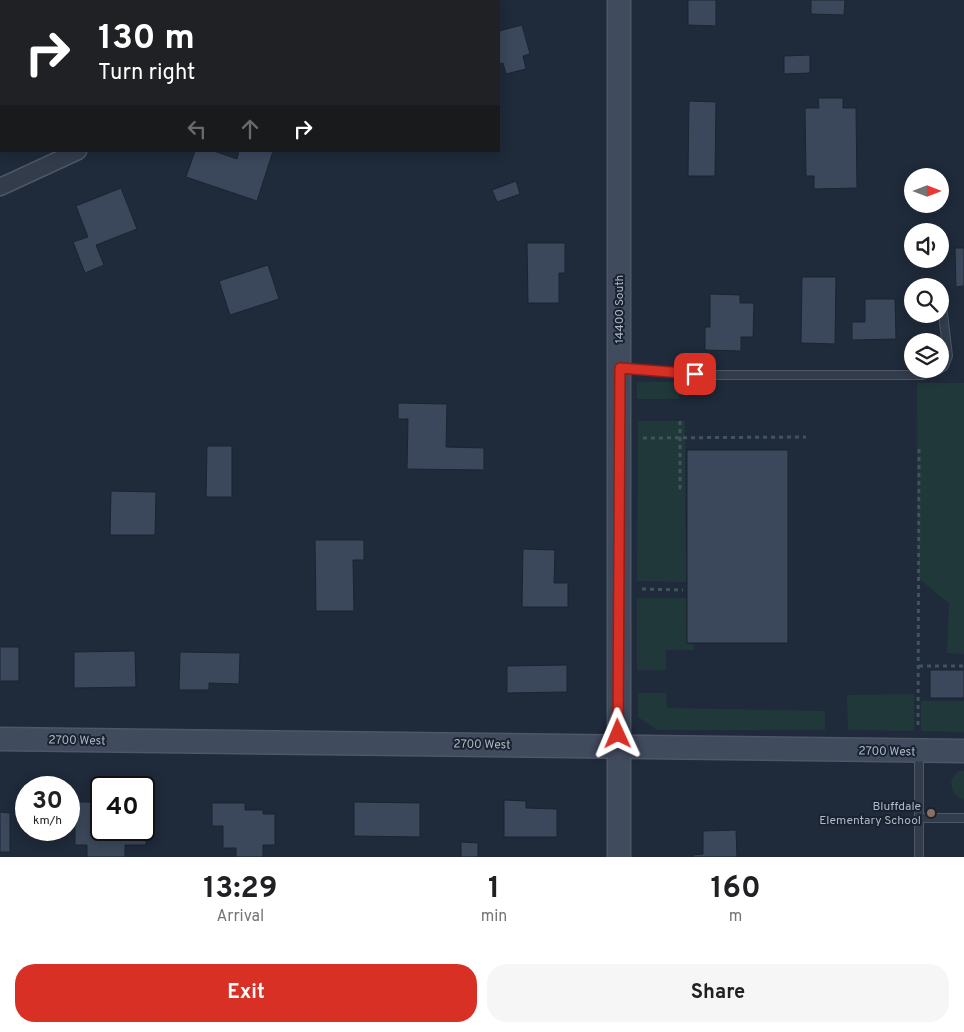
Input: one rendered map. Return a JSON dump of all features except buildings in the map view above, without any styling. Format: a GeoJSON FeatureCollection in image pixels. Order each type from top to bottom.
{"type":"FeatureCollection","features":[{"type":"Feature","properties":{"kind":"street","name":"14400 South"},"geometry":{"type":"LineString","coordinates":[[619,0],[619,857]]}},
{"type":"Feature","properties":{"kind":"street"},"geometry":{"type":"LineString","coordinates":[[0,187],[76,152]]}},
{"type":"Feature","properties":{"kind":"street","name":"2700 West"},"geometry":{"type":"LineString","coordinates":[[0,739],[964,751]]}},
{"type":"Feature","properties":{"kind":"lane"},"geometry":{"type":"LineString","coordinates":[[620,368],[713,375],[904,375]]}},
{"type":"Feature","properties":{"kind":"lane"},"geometry":{"type":"LineString","coordinates":[[919,751],[920,857]]}},
{"type":"Feature","properties":{"kind":"lane"},"geometry":{"type":"LineString","coordinates":[[920,818],[964,818]]}},
{"type":"Feature","properties":{"kind":"path"},"geometry":{"type":"LineString","coordinates":[[680,421],[680,488],[685,488]]}},
{"type":"Feature","properties":{"kind":"path"},"geometry":{"type":"LineString","coordinates":[[643,438],[806,438]]}},
{"type":"Feature","properties":{"kind":"path"},"geometry":{"type":"LineString","coordinates":[[918,725],[919,445]]}},
{"type":"Feature","properties":{"kind":"path"},"geometry":{"type":"LineString","coordinates":[[642,589],[683,590]]}},
{"type":"Feature","properties":{"kind":"path"},"geometry":{"type":"LineString","coordinates":[[919,666],[964,666]]}},
{"type":"Feature","properties":{"kind":"green space"},"geometry":{"type":"Polygon","coordinates":[[[637,382],[679,382],[679,399],[637,399],[637,382]]]}},
{"type":"Feature","properties":{"kind":"green space"},"geometry":{"type":"Polygon","coordinates":[[[917,383],[964,383],[964,654],[947,653],[949,603],[918,578],[917,383]]]}},
{"type":"Feature","properties":{"kind":"green space"},"geometry":{"type":"Polygon","coordinates":[[[638,421],[685,421],[686,582],[637,581],[638,421]]]}},
{"type":"Feature","properties":{"kind":"green space"},"geometry":{"type":"Polygon","coordinates":[[[637,598],[686,598],[687,644],[694,644],[694,650],[666,650],[666,670],[637,670],[637,598]]]}},
{"type":"Feature","properties":{"kind":"green space"},"geometry":{"type":"Polygon","coordinates":[[[638,693],[666,693],[667,708],[825,711],[825,730],[657,730],[638,717],[638,693]]]}},
{"type":"Feature","properties":{"kind":"green space"},"geometry":{"type":"Polygon","coordinates":[[[914,694],[914,731],[848,730],[847,695],[914,694]]]}},
{"type":"Feature","properties":{"kind":"green space"},"geometry":{"type":"Polygon","coordinates":[[[921,701],[964,701],[964,732],[921,731],[921,701]]]}},
{"type":"Feature","properties":{"kind":"green space"},"geometry":{"type":"Polygon","coordinates":[[[958,771],[964,771],[964,800],[955,795],[952,787],[951,780],[958,771]]]}},
{"type":"Feature","properties":{"kind":"place","name":"Bluffdale Elementary School"},"geometry":{"type":"Point","coordinates":[931,813]}},
{"type":"Feature","properties":{"kind":"route"},"geometry":{"type":"LineString","coordinates":[[618,734],[620,368],[695,374]]}}]}
